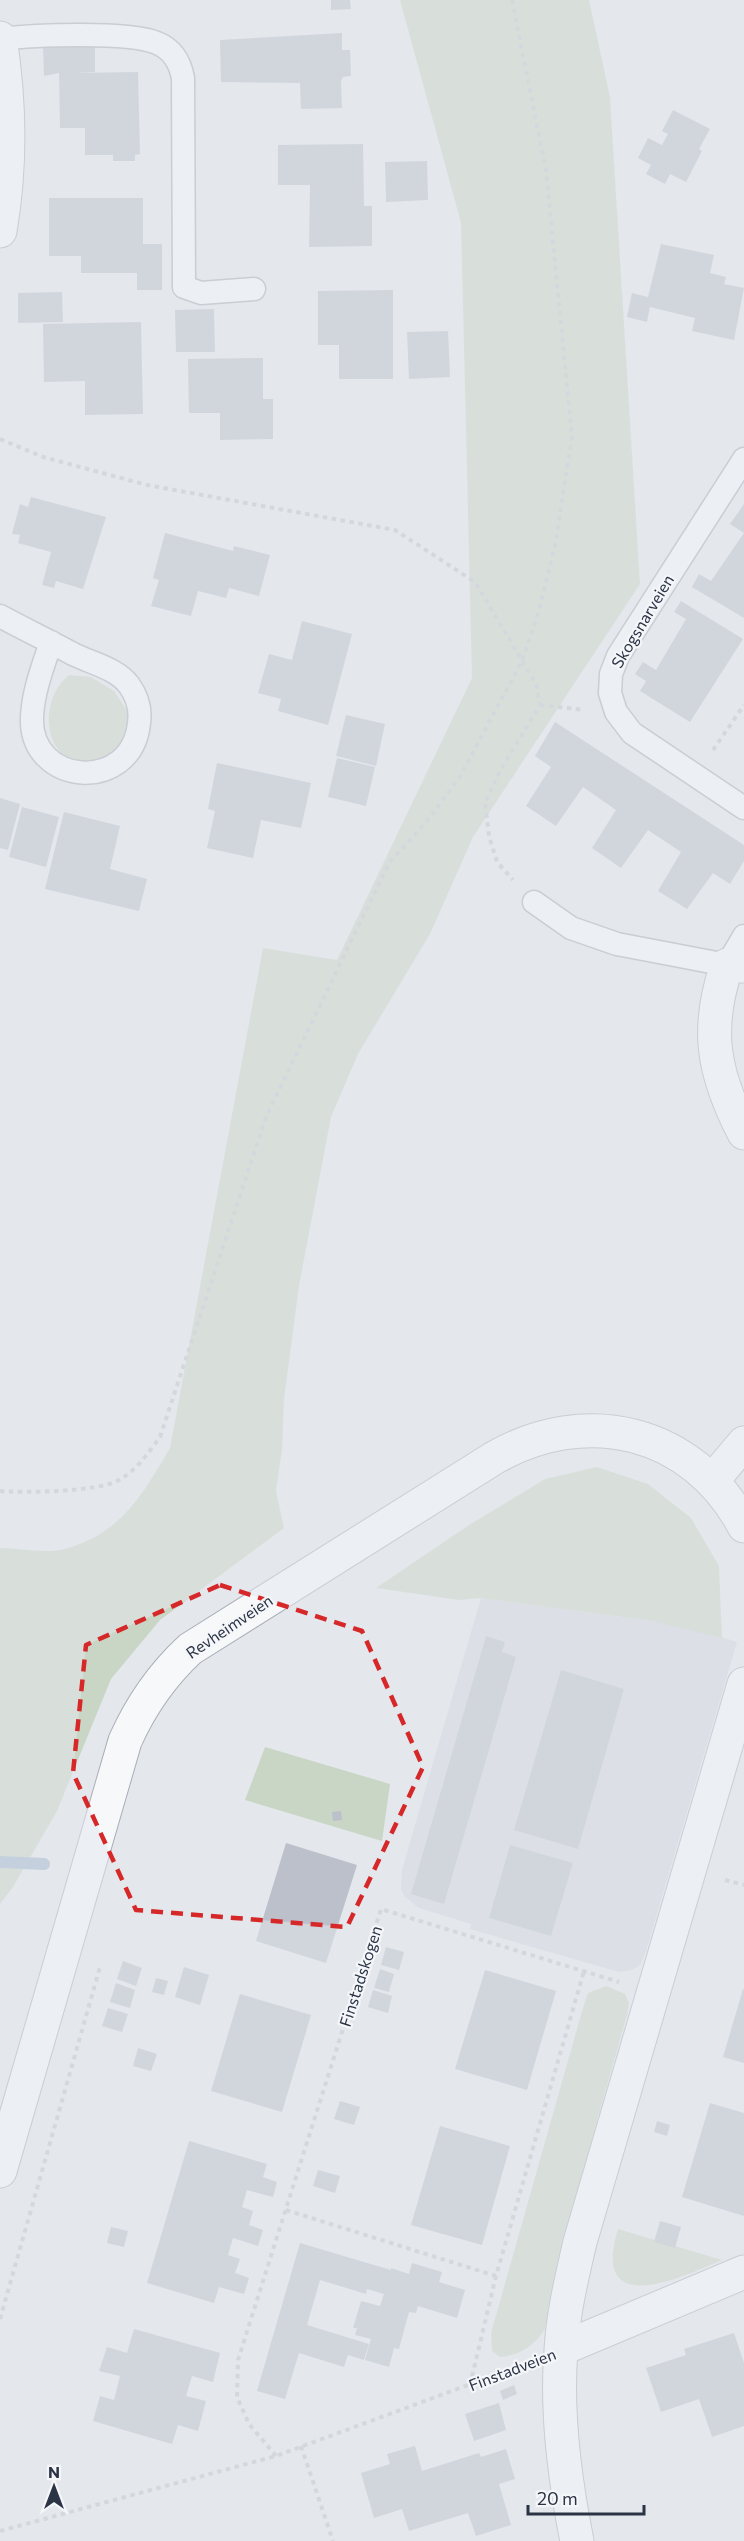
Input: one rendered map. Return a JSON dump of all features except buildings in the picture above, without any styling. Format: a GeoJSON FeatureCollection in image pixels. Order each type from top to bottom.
{"type":"FeatureCollection","features":[{"type":"Feature","properties":{"kind":"street"},"geometry":{"type":"LineString","coordinates":[[0,38],[8,134],[5,199],[0,231]]}},
{"type":"Feature","properties":{"kind":"street"},"geometry":{"type":"LineString","coordinates":[[736,966],[716,997],[713,1026],[721,1076],[744,1133]]}},
{"type":"Feature","properties":{"kind":"street","name":"Revheimveien"},"geometry":{"type":"LineString","coordinates":[[0,2171],[125,1741],[147,1699],[190,1649],[494,1458],[527,1441],[571,1430],[622,1433],[666,1448],[695,1466],[723,1492],[744,1526]]}},
{"type":"Feature","properties":{"kind":"street"},"geometry":{"type":"LineString","coordinates":[[712,1481],[744,1443]]}},
{"type":"Feature","properties":{"kind":"street"},"geometry":{"type":"LineString","coordinates":[[576,2541],[567,2485],[561,2397],[561,2349],[580,2242],[742,1691]]}},
{"type":"Feature","properties":{"kind":"street","name":"Finstadveien"},"geometry":{"type":"LineString","coordinates":[[561,2349],[744,2272]]}},
{"type":"Feature","properties":{"kind":"lane"},"geometry":{"type":"LineString","coordinates":[[0,38],[41,36],[142,38],[167,48],[180,65],[183,78],[184,287],[201,293],[254,289]]}},
{"type":"Feature","properties":{"kind":"lane","name":"Skogsnarveien"},"geometry":{"type":"LineString","coordinates":[[744,459],[618,656],[611,674],[610,693],[616,712],[632,733],[744,808]]}},
{"type":"Feature","properties":{"kind":"lane"},"geometry":{"type":"LineString","coordinates":[[0,616],[104,666],[127,682],[134,692],[140,711],[138,733],[130,753],[122,761],[98,772],[82,774],[66,770],[48,760],[41,751],[36,741],[32,718],[51,642]]}},
{"type":"Feature","properties":{"kind":"lane"},"geometry":{"type":"LineString","coordinates":[[534,902],[571,928],[617,944],[736,966],[744,936]]}},
{"type":"Feature","properties":{"kind":"path"},"geometry":{"type":"LineString","coordinates":[[0,1491],[87,1488],[118,1481],[146,1457],[160,1437],[266,1117],[389,863],[427,821],[459,778],[522,661],[538,614],[555,546],[572,436],[546,171],[512,0]]}},
{"type":"Feature","properties":{"kind":"path"},"geometry":{"type":"LineString","coordinates":[[0,439],[43,457],[147,485],[395,530],[475,582],[536,684],[540,705],[501,769],[485,802],[489,836],[497,862],[534,902]]}},
{"type":"Feature","properties":{"kind":"path"},"geometry":{"type":"LineString","coordinates":[[540,705],[616,712]]}},
{"type":"Feature","properties":{"kind":"path"},"geometry":{"type":"LineString","coordinates":[[696,776],[744,705]]}},
{"type":"Feature","properties":{"kind":"path","name":"Finstadskogen"},"geometry":{"type":"LineString","coordinates":[[276,2456],[249,2424],[237,2397],[238,2360],[381,1910],[652,1992]]}},
{"type":"Feature","properties":{"kind":"path"},"geometry":{"type":"LineString","coordinates":[[469,2385],[496,2276],[584,1971]]}},
{"type":"Feature","properties":{"kind":"path"},"geometry":{"type":"LineString","coordinates":[[286,2210],[496,2276]]}},
{"type":"Feature","properties":{"kind":"path","name":"Finstadveien"},"geometry":{"type":"LineString","coordinates":[[0,2531],[276,2456],[561,2349]]}},
{"type":"Feature","properties":{"kind":"path"},"geometry":{"type":"LineString","coordinates":[[301,2446],[333,2541]]}},
{"type":"Feature","properties":{"kind":"highlighted area"},"geometry":{"type":"Polygon","coordinates":[[[220,1585],[362,1631],[423,1767],[347,1927],[136,1910],[73,1773],[86,1645],[220,1585]]]}},
{"type":"Feature","properties":{"kind":"shaded area"},"geometry":{"type":"Polygon","coordinates":[[[481,1598],[652,1621],[702,1631],[737,1642],[646,1951],[640,1965],[632,1970],[619,1972],[470,1929],[471,1924],[419,1908],[404,1896],[401,1889],[402,1870],[481,1598]]]}},
{"type":"Feature","properties":{"kind":"green space"},"geometry":{"type":"Polygon","coordinates":[[[400,0],[589,0],[610,97],[640,584],[473,837],[430,934],[358,1054],[331,1117],[299,1286],[284,1399],[282,1449],[276,1491],[284,1528],[160,1620],[111,1679],[57,1811],[13,1887],[0,1904],[0,1548],[57,1550],[84,1543],[100,1534],[128,1510],[150,1481],[170,1448],[263,948],[337,960],[472,678],[461,223],[400,0]]]}},
{"type":"Feature","properties":{"kind":"green space"},"geometry":{"type":"Polygon","coordinates":[[[69,675],[91,677],[114,691],[130,715],[129,741],[107,759],[93,762],[76,761],[64,755],[55,744],[50,731],[49,716],[52,701],[59,686],[69,675]]]}},
{"type":"Feature","properties":{"kind":"green space"},"geometry":{"type":"Polygon","coordinates":[[[597,1467],[648,1484],[691,1518],[719,1566],[722,1638],[652,1621],[481,1598],[459,1600],[376,1588],[469,1525],[545,1479],[597,1467]]]}},
{"type":"Feature","properties":{"kind":"green space"},"geometry":{"type":"Polygon","coordinates":[[[265,1747],[390,1784],[382,1841],[245,1800],[265,1747]]]}},
{"type":"Feature","properties":{"kind":"green space"},"geometry":{"type":"Polygon","coordinates":[[[606,1986],[625,1994],[629,2003],[627,2015],[597,2121],[545,2329],[526,2349],[500,2357],[492,2351],[491,2333],[582,2011],[588,1993],[606,1986]]]}},
{"type":"Feature","properties":{"kind":"green space"},"geometry":{"type":"Polygon","coordinates":[[[618,2229],[722,2260],[685,2276],[664,2282],[644,2285],[628,2284],[617,2275],[613,2257],[618,2229]]]}},
{"type":"Feature","properties":{"kind":"waterway"},"geometry":{"type":"LineString","coordinates":[[0,1862],[44,1864]]}}]}
